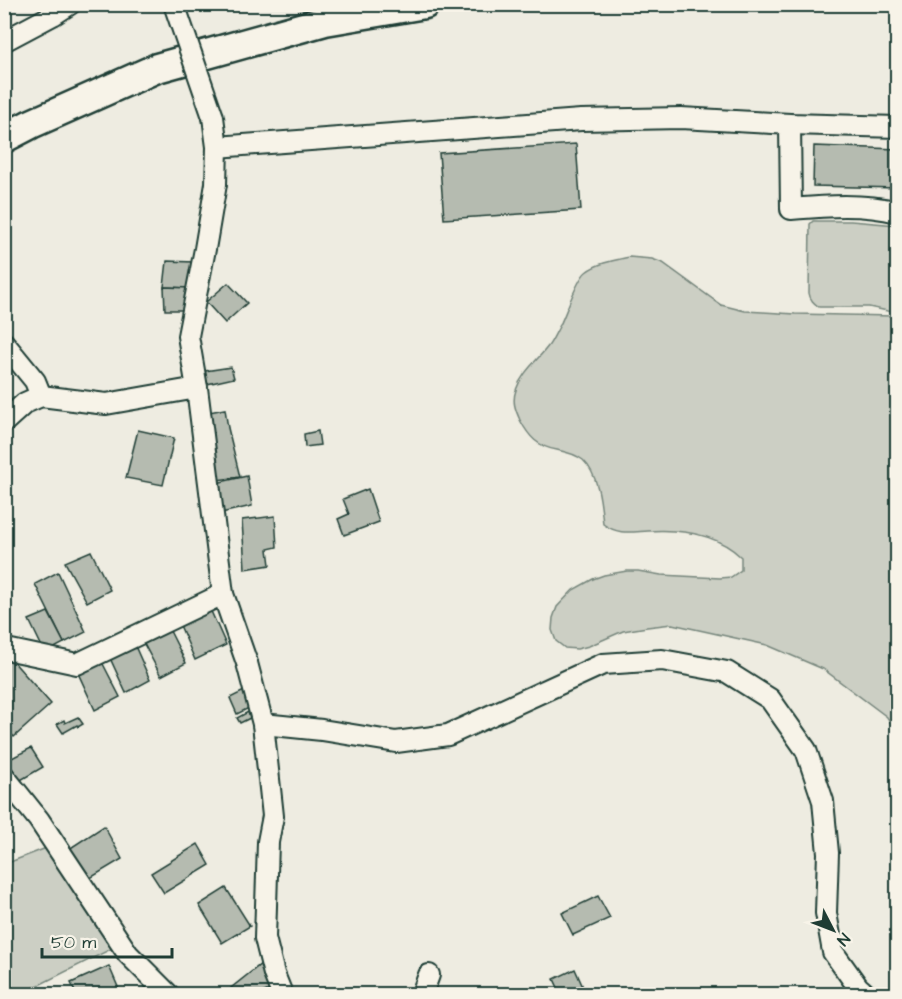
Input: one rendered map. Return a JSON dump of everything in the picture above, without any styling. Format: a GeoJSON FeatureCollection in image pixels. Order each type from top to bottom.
{"type":"FeatureCollection","features":[{"type":"Feature","properties":{"kind":"highway"},"geometry":{"type":"LineString","coordinates":[[4,138],[157,68],[325,21],[425,4]]}},
{"type":"Feature","properties":{"kind":"street"},"geometry":{"type":"LineString","coordinates":[[4,41],[70,4]]}},
{"type":"Feature","properties":{"kind":"street"},"geometry":{"type":"LineString","coordinates":[[174,4],[213,117],[217,147],[216,184],[188,336],[197,388],[223,594],[247,663],[263,724],[273,816],[268,842],[265,938],[274,974],[282,994]]}},
{"type":"Feature","properties":{"kind":"street"},"geometry":{"type":"LineString","coordinates":[[217,147],[581,120],[681,118],[897,127]]}},
{"type":"Feature","properties":{"kind":"street"},"geometry":{"type":"LineString","coordinates":[[790,124],[791,209],[828,206],[881,208],[897,212]]}},
{"type":"Feature","properties":{"kind":"street"},"geometry":{"type":"LineString","coordinates":[[4,343],[35,381],[41,396]]}},
{"type":"Feature","properties":{"kind":"street"},"geometry":{"type":"LineString","coordinates":[[4,422],[25,403],[41,396],[106,404],[197,388]]}},
{"type":"Feature","properties":{"kind":"street"},"geometry":{"type":"LineString","coordinates":[[4,650],[77,664],[223,594]]}},
{"type":"Feature","properties":{"kind":"street"},"geometry":{"type":"LineString","coordinates":[[263,724],[322,730],[396,742],[448,735],[603,663],[662,660],[727,672],[770,699],[806,750],[823,801],[828,853],[826,913],[833,952],[858,987],[866,994]]}},
{"type":"Feature","properties":{"kind":"street"},"geometry":{"type":"LineString","coordinates":[[4,776],[39,820],[128,954],[168,994]]}},
{"type":"Feature","properties":{"kind":"street"},"geometry":{"type":"LineString","coordinates":[[422,994],[429,975]]}},
{"type":"Feature","properties":{"kind":"shaded area"},"geometry":{"type":"Polygon","coordinates":[[[813,221],[851,221],[897,225],[897,313],[869,307],[819,307],[812,301],[809,293],[810,224],[813,221]]]}},
{"type":"Feature","properties":{"kind":"shaded area"},"geometry":{"type":"Polygon","coordinates":[[[629,257],[652,259],[663,263],[721,305],[745,311],[897,317],[897,733],[887,717],[823,669],[767,645],[672,624],[623,631],[577,649],[565,648],[556,641],[552,630],[557,607],[573,590],[593,579],[627,571],[720,578],[731,577],[741,570],[741,557],[710,538],[673,531],[619,531],[603,524],[596,482],[588,466],[577,456],[550,449],[535,440],[523,426],[517,412],[514,398],[516,390],[526,372],[550,343],[583,276],[590,269],[601,264],[629,257]]]}},
{"type":"Feature","properties":{"kind":"shaded area"},"geometry":{"type":"Polygon","coordinates":[[[49,847],[113,948],[21,994],[5,994],[5,864],[49,847]]]}},
{"type":"Feature","properties":{"kind":"building"},"geometry":{"type":"Polygon","coordinates":[[[576,144],[581,210],[444,219],[439,153],[576,144]]]}},
{"type":"Feature","properties":{"kind":"building"},"geometry":{"type":"Polygon","coordinates":[[[814,146],[898,149],[898,188],[813,186],[814,146]]]}},
{"type":"Feature","properties":{"kind":"building"},"geometry":{"type":"Polygon","coordinates":[[[167,261],[193,262],[190,288],[164,287],[167,261]]]}},
{"type":"Feature","properties":{"kind":"building"},"geometry":{"type":"Polygon","coordinates":[[[228,283],[247,303],[225,323],[206,302],[228,283]]]}},
{"type":"Feature","properties":{"kind":"building"},"geometry":{"type":"Polygon","coordinates":[[[164,287],[190,288],[188,310],[165,310],[164,287]]]}},
{"type":"Feature","properties":{"kind":"building"},"geometry":{"type":"Polygon","coordinates":[[[231,367],[234,378],[207,384],[205,371],[231,367]]]}},
{"type":"Feature","properties":{"kind":"building"},"geometry":{"type":"Polygon","coordinates":[[[225,409],[240,477],[217,480],[209,412],[225,409]]]}},
{"type":"Feature","properties":{"kind":"building"},"geometry":{"type":"Polygon","coordinates":[[[138,430],[174,438],[163,485],[126,478],[138,430]]]}},
{"type":"Feature","properties":{"kind":"building"},"geometry":{"type":"Polygon","coordinates":[[[318,431],[320,445],[305,447],[304,434],[318,431]]]}},
{"type":"Feature","properties":{"kind":"building"},"geometry":{"type":"Polygon","coordinates":[[[247,476],[252,506],[221,513],[216,483],[247,476]]]}},
{"type":"Feature","properties":{"kind":"building"},"geometry":{"type":"Polygon","coordinates":[[[368,489],[379,522],[344,535],[338,519],[349,514],[343,499],[368,489]]]}},
{"type":"Feature","properties":{"kind":"building"},"geometry":{"type":"Polygon","coordinates":[[[275,516],[277,547],[268,549],[270,565],[245,569],[242,520],[275,516]]]}},
{"type":"Feature","properties":{"kind":"building"},"geometry":{"type":"Polygon","coordinates":[[[91,551],[110,590],[87,602],[65,562],[91,551]]]}},
{"type":"Feature","properties":{"kind":"building"},"geometry":{"type":"Polygon","coordinates":[[[58,572],[86,632],[64,643],[35,584],[58,572]]]}},
{"type":"Feature","properties":{"kind":"building"},"geometry":{"type":"Polygon","coordinates":[[[210,609],[226,645],[195,660],[179,623],[210,609]]]}},
{"type":"Feature","properties":{"kind":"building"},"geometry":{"type":"Polygon","coordinates":[[[48,612],[64,643],[45,653],[29,620],[48,612]]]}},
{"type":"Feature","properties":{"kind":"building"},"geometry":{"type":"Polygon","coordinates":[[[169,629],[186,663],[161,676],[143,642],[169,629]]]}},
{"type":"Feature","properties":{"kind":"building"},"geometry":{"type":"Polygon","coordinates":[[[135,646],[150,680],[126,693],[110,658],[135,646]]]}},
{"type":"Feature","properties":{"kind":"building"},"geometry":{"type":"Polygon","coordinates":[[[11,659],[51,704],[14,737],[4,727],[4,664],[11,659]]]}},
{"type":"Feature","properties":{"kind":"building"},"geometry":{"type":"Polygon","coordinates":[[[102,662],[120,697],[95,710],[78,673],[102,662]]]}},
{"type":"Feature","properties":{"kind":"building"},"geometry":{"type":"Polygon","coordinates":[[[244,691],[251,707],[237,714],[230,698],[244,691]]]}},
{"type":"Feature","properties":{"kind":"building"},"geometry":{"type":"Polygon","coordinates":[[[248,712],[250,718],[240,723],[237,718],[248,712]]]}},
{"type":"Feature","properties":{"kind":"building"},"geometry":{"type":"Polygon","coordinates":[[[78,717],[83,724],[63,733],[57,724],[64,720],[65,723],[78,717]]]}},
{"type":"Feature","properties":{"kind":"building"},"geometry":{"type":"Polygon","coordinates":[[[31,748],[43,767],[19,781],[6,761],[31,748]]]}},
{"type":"Feature","properties":{"kind":"building"},"geometry":{"type":"Polygon","coordinates":[[[104,826],[122,859],[87,880],[69,849],[104,826]]]}},
{"type":"Feature","properties":{"kind":"building"},"geometry":{"type":"Polygon","coordinates":[[[198,844],[210,865],[164,893],[151,873],[198,844]]]}},
{"type":"Feature","properties":{"kind":"building"},"geometry":{"type":"Polygon","coordinates":[[[226,888],[250,926],[222,943],[199,905],[226,888]]]}},
{"type":"Feature","properties":{"kind":"building"},"geometry":{"type":"Polygon","coordinates":[[[598,896],[610,918],[573,935],[562,913],[598,896]]]}},
{"type":"Feature","properties":{"kind":"building"},"geometry":{"type":"Polygon","coordinates":[[[266,960],[271,989],[260,994],[235,994],[231,988],[266,960]]]}},
{"type":"Feature","properties":{"kind":"building"},"geometry":{"type":"Polygon","coordinates":[[[109,966],[121,994],[76,994],[71,983],[109,966]]]}},
{"type":"Feature","properties":{"kind":"building"},"geometry":{"type":"Polygon","coordinates":[[[575,969],[583,987],[561,994],[554,979],[575,969]]]}}]}
